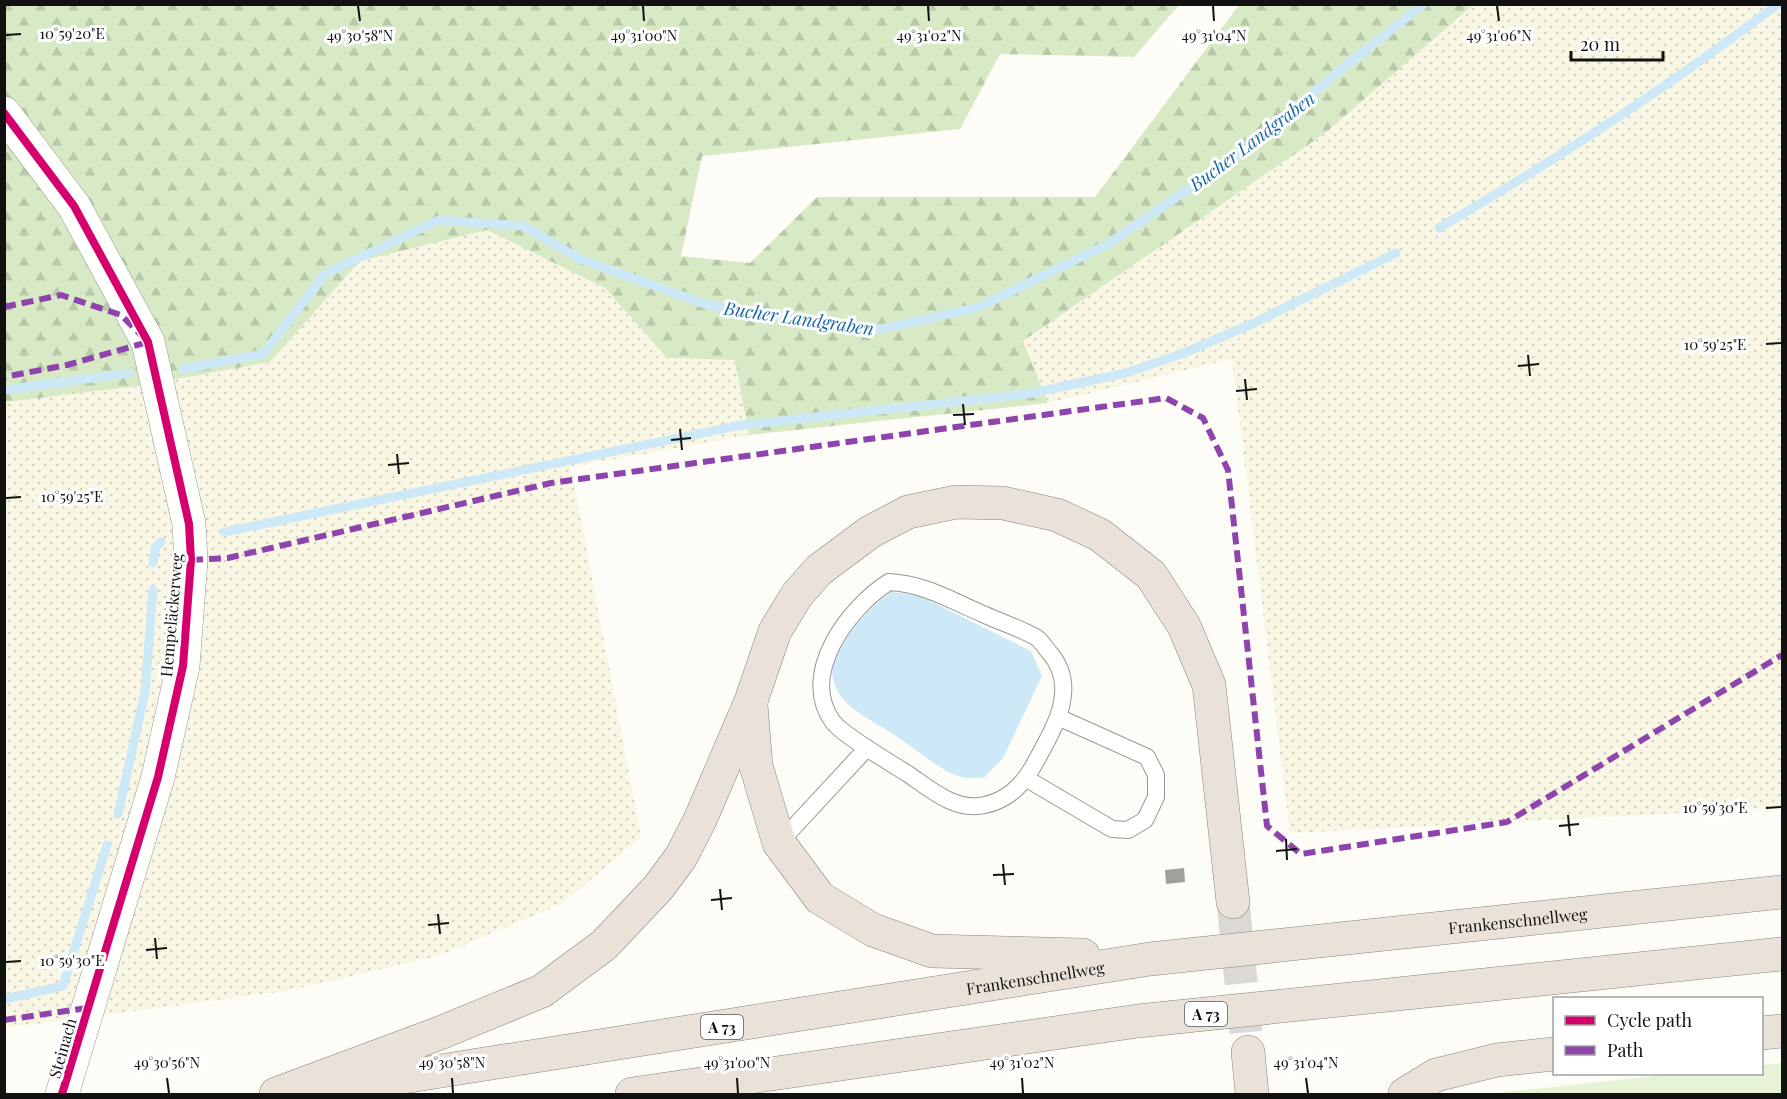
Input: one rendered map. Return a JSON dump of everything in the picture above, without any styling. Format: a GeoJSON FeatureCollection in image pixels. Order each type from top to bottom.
{"type":"FeatureCollection","features":[{"type":"Feature","properties":{"kind":"highway"},"geometry":{"type":"LineString","coordinates":[[276,1095],[440,1033],[542,991],[604,945],[658,888],[681,857],[700,820],[751,700],[775,631],[797,595],[819,570],[870,532],[908,512],[956,502],[1003,503],[1057,515],[1100,535],[1151,575],[1184,626],[1209,685],[1233,902]]}},
{"type":"Feature","properties":{"kind":"highway"},"geometry":{"type":"LineString","coordinates":[[751,700],[756,766],[779,843],[820,898],[873,930],[932,951],[1150,958]]}},
{"type":"Feature","properties":{"kind":"highway","name":"Frankenschnellweg"},"geometry":{"type":"LineString","coordinates":[[293,1095],[1150,958],[1782,892]]}},
{"type":"Feature","properties":{"kind":"highway","name":"A 73"},"geometry":{"type":"LineString","coordinates":[[632,1095],[1138,1021],[1782,954]]}},
{"type":"Feature","properties":{"kind":"highway"},"geometry":{"type":"LineString","coordinates":[[1763,1033],[1782,1031]]}},
{"type":"Feature","properties":{"kind":"highway"},"geometry":{"type":"LineString","coordinates":[[1248,1052],[1252,1095]]}},
{"type":"Feature","properties":{"kind":"highway"},"geometry":{"type":"LineString","coordinates":[[1405,1095],[1436,1075],[1497,1060],[1553,1054]]}},
{"type":"Feature","properties":{"kind":"street","name":"Hempeläckerweg"},"geometry":{"type":"LineString","coordinates":[[4,113],[74,206],[148,342],[189,524],[192,560],[183,666],[158,777],[87,1008]]}},
{"type":"Feature","properties":{"kind":"street","name":"Steinach"},"geometry":{"type":"LineString","coordinates":[[62,1095],[87,1008]]}},
{"type":"Feature","properties":{"kind":"lane"},"geometry":{"type":"LineString","coordinates":[[889,582],[915,584],[1038,639],[1058,662],[1065,690],[1060,718],[1027,779],[1011,794],[984,806],[954,804],[867,748],[834,722],[820,689],[828,651],[849,616],[871,593],[889,582]]}},
{"type":"Feature","properties":{"kind":"lane"},"geometry":{"type":"LineString","coordinates":[[1027,779],[1112,830],[1128,830],[1144,820],[1156,797],[1156,775],[1147,757],[1060,718]]}},
{"type":"Feature","properties":{"kind":"lane"},"geometry":{"type":"LineString","coordinates":[[779,843],[867,748]]}},
{"type":"Feature","properties":{"kind":"shaded area"},"geometry":{"type":"Polygon","coordinates":[[[1473,5],[1782,5],[1782,808],[1290,833],[1232,359],[1048,403],[1023,341],[1324,134],[1473,5]]]}},
{"type":"Feature","properties":{"kind":"shaded area"},"geometry":{"type":"Polygon","coordinates":[[[487,230],[605,288],[667,358],[735,360],[749,435],[571,467],[641,837],[563,903],[438,956],[286,991],[5,1028],[4,402],[140,386],[270,362],[360,261],[487,230]]]}},
{"type":"Feature","properties":{"kind":"green space"},"geometry":{"type":"Polygon","coordinates":[[[4,5],[1179,5],[1134,57],[1000,54],[960,129],[702,156],[681,256],[750,263],[817,197],[1095,197],[1239,5],[1473,5],[1324,134],[1023,341],[1048,403],[749,435],[735,360],[667,358],[605,288],[487,230],[360,261],[270,362],[140,386],[5,402],[4,5]]]}},
{"type":"Feature","properties":{"kind":"green space"},"geometry":{"type":"Polygon","coordinates":[[[1782,1063],[1782,1094],[1486,1094],[1666,1075],[1763,1075],[1763,1065],[1782,1063]]]}},
{"type":"Feature","properties":{"kind":"water"},"geometry":{"type":"Polygon","coordinates":[[[891,592],[920,596],[1031,651],[1042,676],[1003,758],[984,778],[961,777],[937,765],[854,709],[843,699],[834,683],[832,668],[843,639],[866,613],[891,592]]]}},
{"type":"Feature","properties":{"kind":"building"},"geometry":{"type":"Polygon","coordinates":[[[1184,868],[1185,882],[1166,884],[1165,870],[1184,868]]]}},
{"type":"Feature","properties":{"kind":"waterway","name":"Bucher Landgraben"},"geometry":{"type":"LineString","coordinates":[[183,369],[263,354],[325,274],[439,220],[524,226],[580,259],[708,305],[882,329],[979,307],[1108,244],[1250,147],[1344,67],[1424,4]]}},
{"type":"Feature","properties":{"kind":"waterway"},"geometry":{"type":"LineString","coordinates":[[1439,228],[1612,121],[1696,64],[1778,4]]}},
{"type":"Feature","properties":{"kind":"waterway"},"geometry":{"type":"LineString","coordinates":[[224,532],[741,425],[1027,394],[1126,373],[1184,353],[1254,323],[1396,253]]}},
{"type":"Feature","properties":{"kind":"waterway","name":"Bucher Landgraben"},"geometry":{"type":"LineString","coordinates":[[4,390],[129,373]]}},
{"type":"Feature","properties":{"kind":"waterway"},"geometry":{"type":"LineString","coordinates":[[153,563],[155,548],[161,542]]}},
{"type":"Feature","properties":{"kind":"waterway"},"geometry":{"type":"LineString","coordinates":[[118,814],[145,692],[153,590]]}},
{"type":"Feature","properties":{"kind":"waterway"},"geometry":{"type":"LineString","coordinates":[[4,999],[63,986],[107,845]]}},
{"type":"Feature","properties":{"kind":"tunnel"},"geometry":{"type":"LineString","coordinates":[[1233,902],[1248,1052]]}},
{"type":"Feature","properties":{"kind":"marked path"},"geometry":{"type":"LineString","coordinates":[[4,307],[61,295],[121,315],[148,342],[67,365],[4,377]]}},
{"type":"Feature","properties":{"kind":"marked path"},"geometry":{"type":"LineString","coordinates":[[191,560],[228,558],[551,483],[1166,398],[1203,418],[1228,470],[1267,826],[1301,854],[1507,822],[1782,655]]}},
{"type":"Feature","properties":{"kind":"marked path"},"geometry":{"type":"LineString","coordinates":[[4,1020],[87,1008]]}},
{"type":"Feature","properties":{"kind":"cycle path"},"geometry":{"type":"LineString","coordinates":[[4,113],[74,206],[148,342],[189,524],[191,560],[183,666],[158,777],[62,1094]]}}]}
